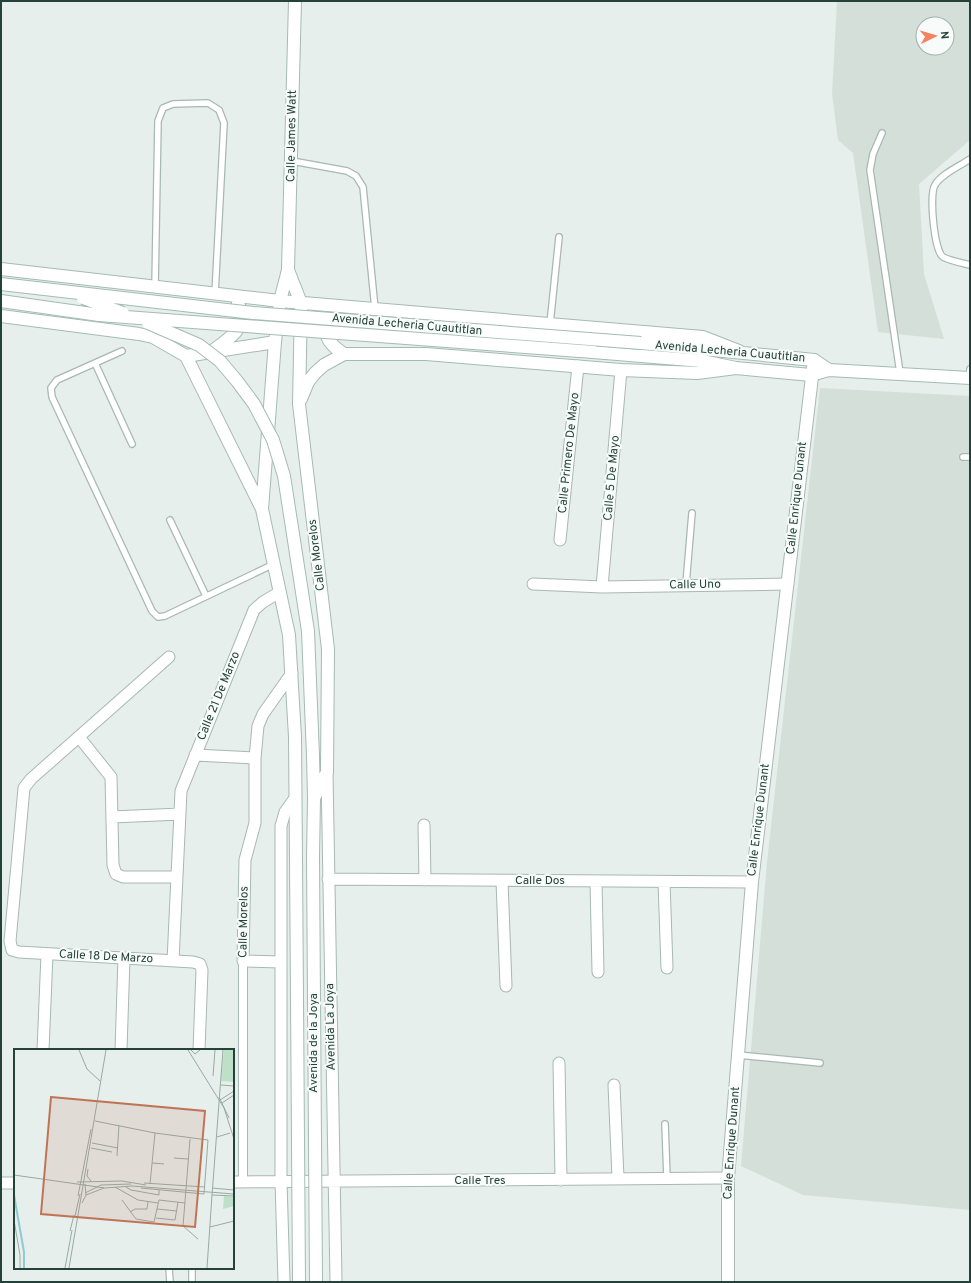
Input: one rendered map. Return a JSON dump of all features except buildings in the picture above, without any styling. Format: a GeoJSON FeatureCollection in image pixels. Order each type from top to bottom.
{"type":"FeatureCollection","features":[{"type":"Feature","properties":{"kind":"main road","name":"Calle James Watt"},"geometry":{"type":"LineString","coordinates":[[280,301],[288,270],[295,1]]}},
{"type":"Feature","properties":{"kind":"main road"},"geometry":{"type":"LineString","coordinates":[[1,269],[280,301],[704,337],[740,351]]}},
{"type":"Feature","properties":{"kind":"main road","name":"Calle James Watt"},"geometry":{"type":"LineString","coordinates":[[288,270],[301,303]]}},
{"type":"Feature","properties":{"kind":"main road","name":"Avenida Lecheria Cuautitlan"},"geometry":{"type":"LineString","coordinates":[[1,284],[253,313],[740,351],[814,360]]}},
{"type":"Feature","properties":{"kind":"main road","name":"Avenida de la Joya"},"geometry":{"type":"LineString","coordinates":[[65,291],[161,328],[199,345],[220,361],[237,380],[254,404],[273,440],[284,476],[308,631],[313,756],[316,1282]]}},
{"type":"Feature","properties":{"kind":"main road"},"geometry":{"type":"LineString","coordinates":[[210,353],[239,329],[242,322],[242,314],[234,296]]}},
{"type":"Feature","properties":{"kind":"main road","name":"Avenida Lecheria Cuautitlan"},"geometry":{"type":"LineString","coordinates":[[1,301],[99,315],[702,361],[736,368]]}},
{"type":"Feature","properties":{"kind":"main road"},"geometry":{"type":"LineString","coordinates":[[262,509],[275,342],[280,301]]}},
{"type":"Feature","properties":{"kind":"main road","name":"Calle Morelos"},"geometry":{"type":"LineString","coordinates":[[301,303],[299,404],[328,649],[327,772],[314,801]]}},
{"type":"Feature","properties":{"kind":"main road"},"geometry":{"type":"LineString","coordinates":[[332,306],[327,319],[326,335],[333,347],[344,354]]}},
{"type":"Feature","properties":{"kind":"main road"},"geometry":{"type":"LineString","coordinates":[[1,316],[140,334],[153,337],[186,356],[262,509],[289,635],[292,673],[296,802]]}},
{"type":"Feature","properties":{"kind":"main road"},"geometry":{"type":"LineString","coordinates":[[186,356],[275,342]]}},
{"type":"Feature","properties":{"kind":"main road"},"geometry":{"type":"LineString","coordinates":[[299,404],[308,382],[315,372],[324,365],[344,354],[426,354],[621,370],[698,373],[736,368],[811,375],[829,370],[970,375]]}},
{"type":"Feature","properties":{"kind":"main road"},"geometry":{"type":"LineString","coordinates":[[814,360],[829,370]]}},
{"type":"Feature","properties":{"kind":"main road","name":"Calle Enrique Dunant"},"geometry":{"type":"LineString","coordinates":[[728,1282],[728,1178],[752,882],[788,584],[811,375],[814,360]]}},
{"type":"Feature","properties":{"kind":"main road","name":"Avenida de la Joya"},"geometry":{"type":"LineString","coordinates":[[296,802],[299,1282]]}},
{"type":"Feature","properties":{"kind":"street","name":"Calle Primero De Mayo"},"geometry":{"type":"LineString","coordinates":[[560,540],[578,366]]}},
{"type":"Feature","properties":{"kind":"street","name":"Calle 5 De Mayo"},"geometry":{"type":"LineString","coordinates":[[602,587],[621,370]]}},
{"type":"Feature","properties":{"kind":"street","name":"Calle Uno"},"geometry":{"type":"LineString","coordinates":[[533,584],[602,587],[686,584],[788,584]]}},
{"type":"Feature","properties":{"kind":"street","name":"Calle 21 De Marzo"},"geometry":{"type":"LineString","coordinates":[[173,961],[181,791],[254,610],[263,602],[280,592]]}},
{"type":"Feature","properties":{"kind":"street"},"geometry":{"type":"LineString","coordinates":[[169,658],[79,737],[111,777],[113,865],[116,874],[123,877],[176,877]]}},
{"type":"Feature","properties":{"kind":"street","name":"Calle Morelos"},"geometry":{"type":"LineString","coordinates":[[238,1182],[245,860],[255,823],[255,758],[258,726],[263,714],[292,673]]}},
{"type":"Feature","properties":{"kind":"street","name":"Calle 18 De Marzo"},"geometry":{"type":"LineString","coordinates":[[79,737],[31,779],[24,788],[10,941],[12,950],[19,952],[173,961],[200,964],[202,970],[199,1049]]}},
{"type":"Feature","properties":{"kind":"street"},"geometry":{"type":"LineString","coordinates":[[195,755],[255,758]]}},
{"type":"Feature","properties":{"kind":"street","name":"Avenida La Joya"},"geometry":{"type":"LineString","coordinates":[[327,772],[336,1282]]}},
{"type":"Feature","properties":{"kind":"street"},"geometry":{"type":"LineString","coordinates":[[284,1282],[281,1181],[281,826],[285,812],[296,802]]}},
{"type":"Feature","properties":{"kind":"street"},"geometry":{"type":"LineString","coordinates":[[112,817],[180,814]]}},
{"type":"Feature","properties":{"kind":"street"},"geometry":{"type":"LineString","coordinates":[[424,825],[425,880]]}},
{"type":"Feature","properties":{"kind":"street","name":"Calle Dos"},"geometry":{"type":"LineString","coordinates":[[328,879],[752,882]]}},
{"type":"Feature","properties":{"kind":"street"},"geometry":{"type":"LineString","coordinates":[[502,881],[506,986]]}},
{"type":"Feature","properties":{"kind":"street"},"geometry":{"type":"LineString","coordinates":[[596,882],[598,972]]}},
{"type":"Feature","properties":{"kind":"street"},"geometry":{"type":"LineString","coordinates":[[664,882],[667,968]]}},
{"type":"Feature","properties":{"kind":"street"},"geometry":{"type":"LineString","coordinates":[[43,1049],[47,954]]}},
{"type":"Feature","properties":{"kind":"street"},"geometry":{"type":"LineString","coordinates":[[121,1049],[124,958]]}},
{"type":"Feature","properties":{"kind":"street"},"geometry":{"type":"LineString","coordinates":[[243,961],[280,962]]}},
{"type":"Feature","properties":{"kind":"street"},"geometry":{"type":"LineString","coordinates":[[559,1063],[561,1180]]}},
{"type":"Feature","properties":{"kind":"street"},"geometry":{"type":"LineString","coordinates":[[614,1085],[618,1178]]}},
{"type":"Feature","properties":{"kind":"street","name":"Calle Tres"},"geometry":{"type":"LineString","coordinates":[[238,1182],[728,1178]]}},
{"type":"Feature","properties":{"kind":"street"},"geometry":{"type":"LineString","coordinates":[[1,1183],[14,1183]]}},
{"type":"Feature","properties":{"kind":"lane"},"geometry":{"type":"LineString","coordinates":[[155,287],[158,121],[163,108],[173,104],[208,103],[219,110],[224,123],[215,294]]}},
{"type":"Feature","properties":{"kind":"lane"},"geometry":{"type":"LineString","coordinates":[[882,133],[872,154],[870,170],[900,373]]}},
{"type":"Feature","properties":{"kind":"lane"},"geometry":{"type":"LineString","coordinates":[[970,159],[938,180],[934,186],[932,197],[938,251],[943,257],[970,266]]}},
{"type":"Feature","properties":{"kind":"lane"},"geometry":{"type":"LineString","coordinates":[[292,161],[347,171],[356,176],[363,187],[375,309]]}},
{"type":"Feature","properties":{"kind":"lane"},"geometry":{"type":"LineString","coordinates":[[550,324],[559,236]]}},
{"type":"Feature","properties":{"kind":"lane"},"geometry":{"type":"LineString","coordinates":[[122,351],[57,380],[51,388],[52,398],[152,611],[158,617],[164,616],[274,564]]}},
{"type":"Feature","properties":{"kind":"lane"},"geometry":{"type":"LineString","coordinates":[[95,363],[132,444]]}},
{"type":"Feature","properties":{"kind":"lane"},"geometry":{"type":"LineString","coordinates":[[963,457],[970,457]]}},
{"type":"Feature","properties":{"kind":"lane"},"geometry":{"type":"LineString","coordinates":[[686,584],[692,513]]}},
{"type":"Feature","properties":{"kind":"lane"},"geometry":{"type":"LineString","coordinates":[[170,520],[206,596]]}},
{"type":"Feature","properties":{"kind":"lane"},"geometry":{"type":"LineString","coordinates":[[738,1055],[820,1063]]}},
{"type":"Feature","properties":{"kind":"lane"},"geometry":{"type":"LineString","coordinates":[[665,1124],[667,1178]]}},
{"type":"Feature","properties":{"kind":"lane"},"geometry":{"type":"LineString","coordinates":[[169,1269],[170,1282]]}},
{"type":"Feature","properties":{"kind":"lane"},"geometry":{"type":"LineString","coordinates":[[192,1269],[192,1282]]}},
{"type":"Feature","properties":{"kind":"shaded area"},"geometry":{"type":"Polygon","coordinates":[[[837,1],[970,1],[970,140],[919,184],[924,274],[944,339],[878,332],[853,153],[838,140],[832,94],[837,1]]]}},
{"type":"Feature","properties":{"kind":"shaded area"},"geometry":{"type":"Polygon","coordinates":[[[820,388],[970,396],[970,1210],[803,1195],[741,1166],[767,862],[820,388]]]}}]}
